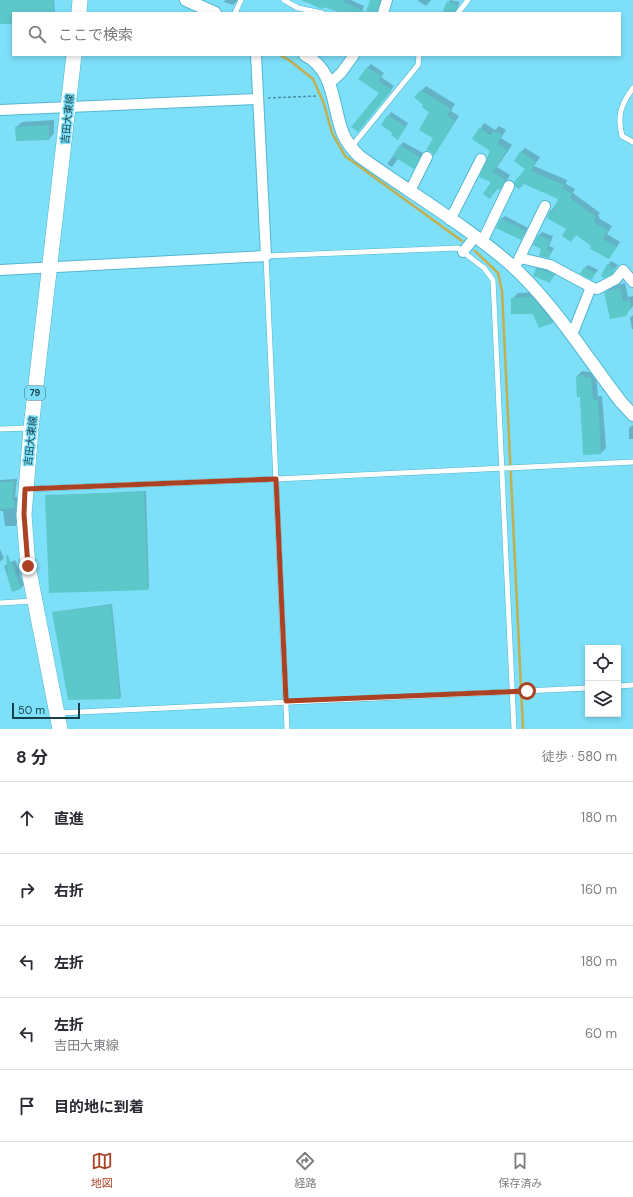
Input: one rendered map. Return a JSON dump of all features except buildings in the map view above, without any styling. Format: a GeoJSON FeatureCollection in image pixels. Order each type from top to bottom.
{"type":"FeatureCollection","features":[{"type":"Feature","properties":{"kind":"main road"},"geometry":{"type":"LineString","coordinates":[[79,12],[80,0]]}},
{"type":"Feature","properties":{"kind":"main road","name":"吉田大東線"},"geometry":{"type":"LineString","coordinates":[[60,729],[34,601],[25,544],[25,489],[74,56]]}},
{"type":"Feature","properties":{"kind":"street"},"geometry":{"type":"LineString","coordinates":[[186,0],[213,12]]}},
{"type":"Feature","properties":{"kind":"street"},"geometry":{"type":"LineString","coordinates":[[383,12],[387,0]]}},
{"type":"Feature","properties":{"kind":"street"},"geometry":{"type":"LineString","coordinates":[[0,270],[266,256],[256,56]]}},
{"type":"Feature","properties":{"kind":"street"},"geometry":{"type":"LineString","coordinates":[[306,56],[321,68],[330,83],[343,134],[350,147],[365,160],[478,240],[517,263],[621,402],[633,415]]}},
{"type":"Feature","properties":{"kind":"street"},"geometry":{"type":"LineString","coordinates":[[330,83],[341,73],[353,56]]}},
{"type":"Feature","properties":{"kind":"street"},"geometry":{"type":"LineString","coordinates":[[0,110],[258,99]]}},
{"type":"Feature","properties":{"kind":"street"},"geometry":{"type":"LineString","coordinates":[[410,191],[428,157]]}},
{"type":"Feature","properties":{"kind":"street"},"geometry":{"type":"LineString","coordinates":[[450,220],[481,159]]}},
{"type":"Feature","properties":{"kind":"street"},"geometry":{"type":"LineString","coordinates":[[463,252],[478,240],[509,186]]}},
{"type":"Feature","properties":{"kind":"street"},"geometry":{"type":"LineString","coordinates":[[517,263],[545,206]]}},
{"type":"Feature","properties":{"kind":"street"},"geometry":{"type":"LineString","coordinates":[[517,263],[550,265],[597,289],[616,279],[623,270],[633,282]]}},
{"type":"Feature","properties":{"kind":"street"},"geometry":{"type":"LineString","coordinates":[[571,334],[591,287]]}},
{"type":"Feature","properties":{"kind":"lane"},"geometry":{"type":"LineString","coordinates":[[235,12],[241,0]]}},
{"type":"Feature","properties":{"kind":"lane"},"geometry":{"type":"LineString","coordinates":[[284,0],[297,10],[314,12]]}},
{"type":"Feature","properties":{"kind":"lane"},"geometry":{"type":"LineString","coordinates":[[459,12],[468,0]]}},
{"type":"Feature","properties":{"kind":"lane"},"geometry":{"type":"LineString","coordinates":[[350,147],[418,65],[419,56]]}},
{"type":"Feature","properties":{"kind":"lane"},"geometry":{"type":"LineString","coordinates":[[633,88],[622,109],[619,122],[622,136],[633,142]]}},
{"type":"Feature","properties":{"kind":"lane"},"geometry":{"type":"LineString","coordinates":[[287,729],[266,256],[458,248],[484,268],[493,280],[504,468],[514,691],[514,729]]}},
{"type":"Feature","properties":{"kind":"lane"},"geometry":{"type":"LineString","coordinates":[[0,429],[31,428]]}},
{"type":"Feature","properties":{"kind":"lane"},"geometry":{"type":"LineString","coordinates":[[25,489],[633,462]]}},
{"type":"Feature","properties":{"kind":"lane"},"geometry":{"type":"LineString","coordinates":[[0,603],[34,601]]}},
{"type":"Feature","properties":{"kind":"lane"},"geometry":{"type":"LineString","coordinates":[[621,686],[633,686]]}},
{"type":"Feature","properties":{"kind":"lane"},"geometry":{"type":"LineString","coordinates":[[57,713],[286,701],[585,688]]}},
{"type":"Feature","properties":{"kind":"path"},"geometry":{"type":"LineString","coordinates":[[258,99],[316,96]]}},
{"type":"Feature","properties":{"kind":"waterway"},"geometry":{"type":"LineString","coordinates":[[282,56],[313,79],[324,104],[332,133],[345,156],[462,241]]}},
{"type":"Feature","properties":{"kind":"waterway"},"geometry":{"type":"LineString","coordinates":[[475,251],[498,273],[502,291],[523,729]]}},
{"type":"Feature","properties":{"kind":"route"},"geometry":{"type":"LineString","coordinates":[[28,566],[25,544],[25,489],[276,479],[286,701],[527,691]]}}]}
